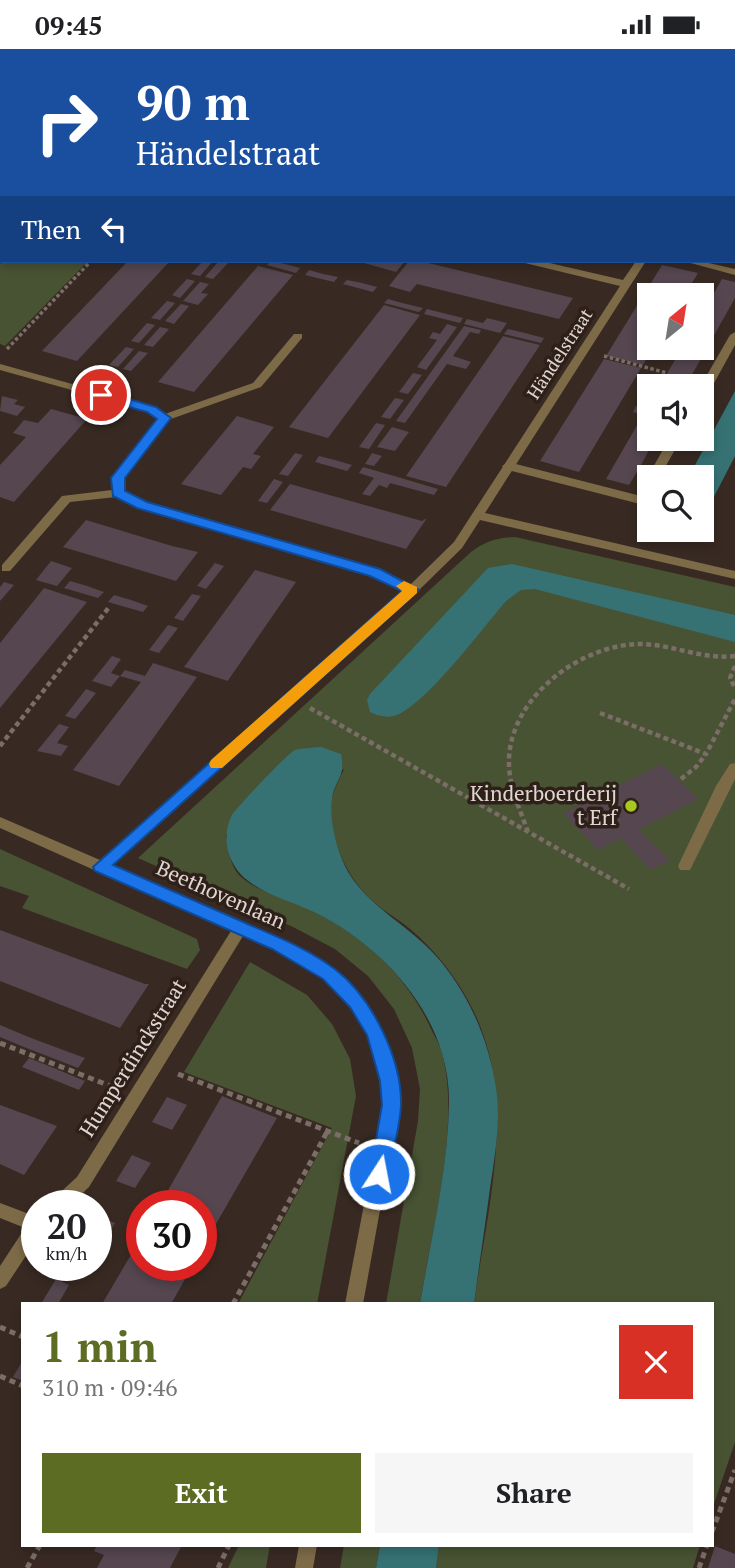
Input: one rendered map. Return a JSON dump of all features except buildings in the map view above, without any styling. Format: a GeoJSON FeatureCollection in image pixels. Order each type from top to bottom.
{"type":"FeatureCollection","features":[{"type":"Feature","properties":{"kind":"street"},"geometry":{"type":"LineString","coordinates":[[537,263],[625,284]]}},
{"type":"Feature","properties":{"kind":"street","name":"Händelstraat"},"geometry":{"type":"LineString","coordinates":[[101,867],[412,590],[458,545],[639,263]]}},
{"type":"Feature","properties":{"kind":"street"},"geometry":{"type":"LineString","coordinates":[[697,263],[735,272]]}},
{"type":"Feature","properties":{"kind":"street"},"geometry":{"type":"LineString","coordinates":[[713,374],[735,335]]}},
{"type":"Feature","properties":{"kind":"street"},"geometry":{"type":"LineString","coordinates":[[118,493],[118,478],[164,418],[257,385],[298,336]]}},
{"type":"Feature","properties":{"kind":"street"},"geometry":{"type":"LineString","coordinates":[[0,367],[151,409],[164,418]]}},
{"type":"Feature","properties":{"kind":"street"},"geometry":{"type":"LineString","coordinates":[[509,466],[637,499]]}},
{"type":"Feature","properties":{"kind":"street"},"geometry":{"type":"LineString","coordinates":[[6,568],[66,499],[118,493],[142,505],[375,572],[412,590]]}},
{"type":"Feature","properties":{"kind":"street"},"geometry":{"type":"LineString","coordinates":[[477,515],[735,575]]}},
{"type":"Feature","properties":{"kind":"street"},"geometry":{"type":"LineString","coordinates":[[685,866],[723,786],[735,768]]}},
{"type":"Feature","properties":{"kind":"street","name":"Beethovenlaan"},"geometry":{"type":"LineString","coordinates":[[0,822],[278,945],[330,974],[369,1020],[382,1050],[391,1105],[355,1302]]}},
{"type":"Feature","properties":{"kind":"street","name":"Humperdinckstraat"},"geometry":{"type":"LineString","coordinates":[[74,1190],[83,1182],[240,929]]}},
{"type":"Feature","properties":{"kind":"street"},"geometry":{"type":"LineString","coordinates":[[0,1210],[21,1219]]}},
{"type":"Feature","properties":{"kind":"street"},"geometry":{"type":"LineString","coordinates":[[0,1281],[21,1248]]}},
{"type":"Feature","properties":{"kind":"street"},"geometry":{"type":"LineString","coordinates":[[304,1568],[308,1547]]}},
{"type":"Feature","properties":{"kind":"path"},"geometry":{"type":"LineString","coordinates":[[0,356],[89,263]]}},
{"type":"Feature","properties":{"kind":"path"},"geometry":{"type":"LineString","coordinates":[[582,351],[667,373]]}},
{"type":"Feature","properties":{"kind":"path"},"geometry":{"type":"LineString","coordinates":[[0,745],[110,606]]}},
{"type":"Feature","properties":{"kind":"path"},"geometry":{"type":"LineString","coordinates":[[529,833],[510,778],[509,755],[521,714],[562,672],[605,650],[622,645],[657,646],[719,660],[735,656]]}},
{"type":"Feature","properties":{"kind":"path"},"geometry":{"type":"LineString","coordinates":[[735,666],[730,678],[735,688]]}},
{"type":"Feature","properties":{"kind":"path"},"geometry":{"type":"LineString","coordinates":[[291,697],[629,889]]}},
{"type":"Feature","properties":{"kind":"path"},"geometry":{"type":"LineString","coordinates":[[681,779],[696,767],[706,754],[735,699]]}},
{"type":"Feature","properties":{"kind":"path"},"geometry":{"type":"LineString","coordinates":[[600,713],[706,754]]}},
{"type":"Feature","properties":{"kind":"path"},"geometry":{"type":"LineString","coordinates":[[0,1043],[136,1097]]}},
{"type":"Feature","properties":{"kind":"path"},"geometry":{"type":"LineString","coordinates":[[156,1065],[352,1142],[384,1148]]}},
{"type":"Feature","properties":{"kind":"path"},"geometry":{"type":"LineString","coordinates":[[234,1302],[327,1132]]}},
{"type":"Feature","properties":{"kind":"path"},"geometry":{"type":"LineString","coordinates":[[0,1327],[21,1336]]}},
{"type":"Feature","properties":{"kind":"path"},"geometry":{"type":"LineString","coordinates":[[0,1376],[21,1385]]}},
{"type":"Feature","properties":{"kind":"path"},"geometry":{"type":"LineString","coordinates":[[714,1527],[735,1470]]}},
{"type":"Feature","properties":{"kind":"path"},"geometry":{"type":"LineString","coordinates":[[27,1568],[39,1547]]}},
{"type":"Feature","properties":{"kind":"path"},"geometry":{"type":"LineString","coordinates":[[218,1568],[228,1547]]}},
{"type":"Feature","properties":{"kind":"path"},"geometry":{"type":"LineString","coordinates":[[699,1568],[706,1547]]}},
{"type":"Feature","properties":{"kind":"green space"},"geometry":{"type":"Polygon","coordinates":[[[86,263],[5,346],[0,344],[0,264],[86,263]]]}},
{"type":"Feature","properties":{"kind":"green space"},"geometry":{"type":"Polygon","coordinates":[[[515,537],[735,587],[735,1442],[714,1504],[714,1302],[474,1302],[490,1201],[497,1132],[491,1064],[476,1016],[452,975],[420,938],[365,893],[341,855],[332,827],[331,812],[332,798],[344,769],[226,835],[233,866],[245,881],[322,916],[379,956],[409,990],[440,1046],[447,1085],[446,1147],[420,1302],[386,1302],[418,1121],[420,1089],[412,1048],[394,1009],[368,976],[335,949],[293,927],[138,858],[471,552],[503,538],[515,537]]]}},
{"type":"Feature","properties":{"kind":"green space"},"geometry":{"type":"Polygon","coordinates":[[[0,849],[197,939],[200,950],[187,969],[22,908],[29,896],[0,886],[0,849]]]}},
{"type":"Feature","properties":{"kind":"green space"},"geometry":{"type":"Polygon","coordinates":[[[250,962],[307,995],[332,1024],[350,1059],[356,1096],[317,1302],[239,1302],[332,1128],[184,1072],[250,962]]]}},
{"type":"Feature","properties":{"kind":"green space"},"geometry":{"type":"Polygon","coordinates":[[[238,1547],[270,1547],[266,1568],[228,1568],[238,1547]]]}},
{"type":"Feature","properties":{"kind":"green space"},"geometry":{"type":"Polygon","coordinates":[[[344,1547],[380,1547],[376,1568],[340,1568],[344,1547]]]}},
{"type":"Feature","properties":{"kind":"green space"},"geometry":{"type":"Polygon","coordinates":[[[439,1547],[699,1547],[693,1568],[436,1568],[439,1547]]]}},
{"type":"Feature","properties":{"kind":"water"},"geometry":{"type":"Polygon","coordinates":[[[735,391],[735,456],[714,497],[714,465],[695,465],[703,451],[714,451],[714,430],[735,391]]]}},
{"type":"Feature","properties":{"kind":"water"},"geometry":{"type":"Polygon","coordinates":[[[512,564],[735,615],[735,642],[535,589],[521,590],[506,601],[442,677],[414,704],[389,717],[370,712],[367,700],[370,694],[488,568],[512,564]]]}},
{"type":"Feature","properties":{"kind":"water"},"geometry":{"type":"Polygon","coordinates":[[[321,747],[341,754],[341,774],[332,799],[332,824],[345,866],[377,905],[418,938],[442,963],[470,1006],[489,1054],[496,1088],[498,1125],[474,1302],[420,1302],[442,1179],[449,1104],[447,1073],[439,1044],[426,1016],[410,990],[367,946],[316,913],[255,886],[236,869],[228,852],[228,825],[232,815],[295,750],[321,747]]]}},
{"type":"Feature","properties":{"kind":"water"},"geometry":{"type":"Polygon","coordinates":[[[380,1547],[439,1547],[436,1568],[376,1568],[380,1547]]]}},
{"type":"Feature","properties":{"kind":"slow traffic"},"geometry":{"type":"LineString","coordinates":[[216,764],[412,590],[404,586]]}},
{"type":"Feature","properties":{"kind":"place","name":"Kinderboerderij t Erf"},"geometry":{"type":"Point","coordinates":[631,806]}},
{"type":"Feature","properties":{"kind":"route"},"geometry":{"type":"LineString","coordinates":[[101,395],[151,409],[164,418],[158,430],[118,478],[118,493],[142,505],[375,572],[412,590],[101,867],[278,945],[330,974],[356,1002],[376,1035],[389,1081],[391,1105],[379,1174]]}}]}
